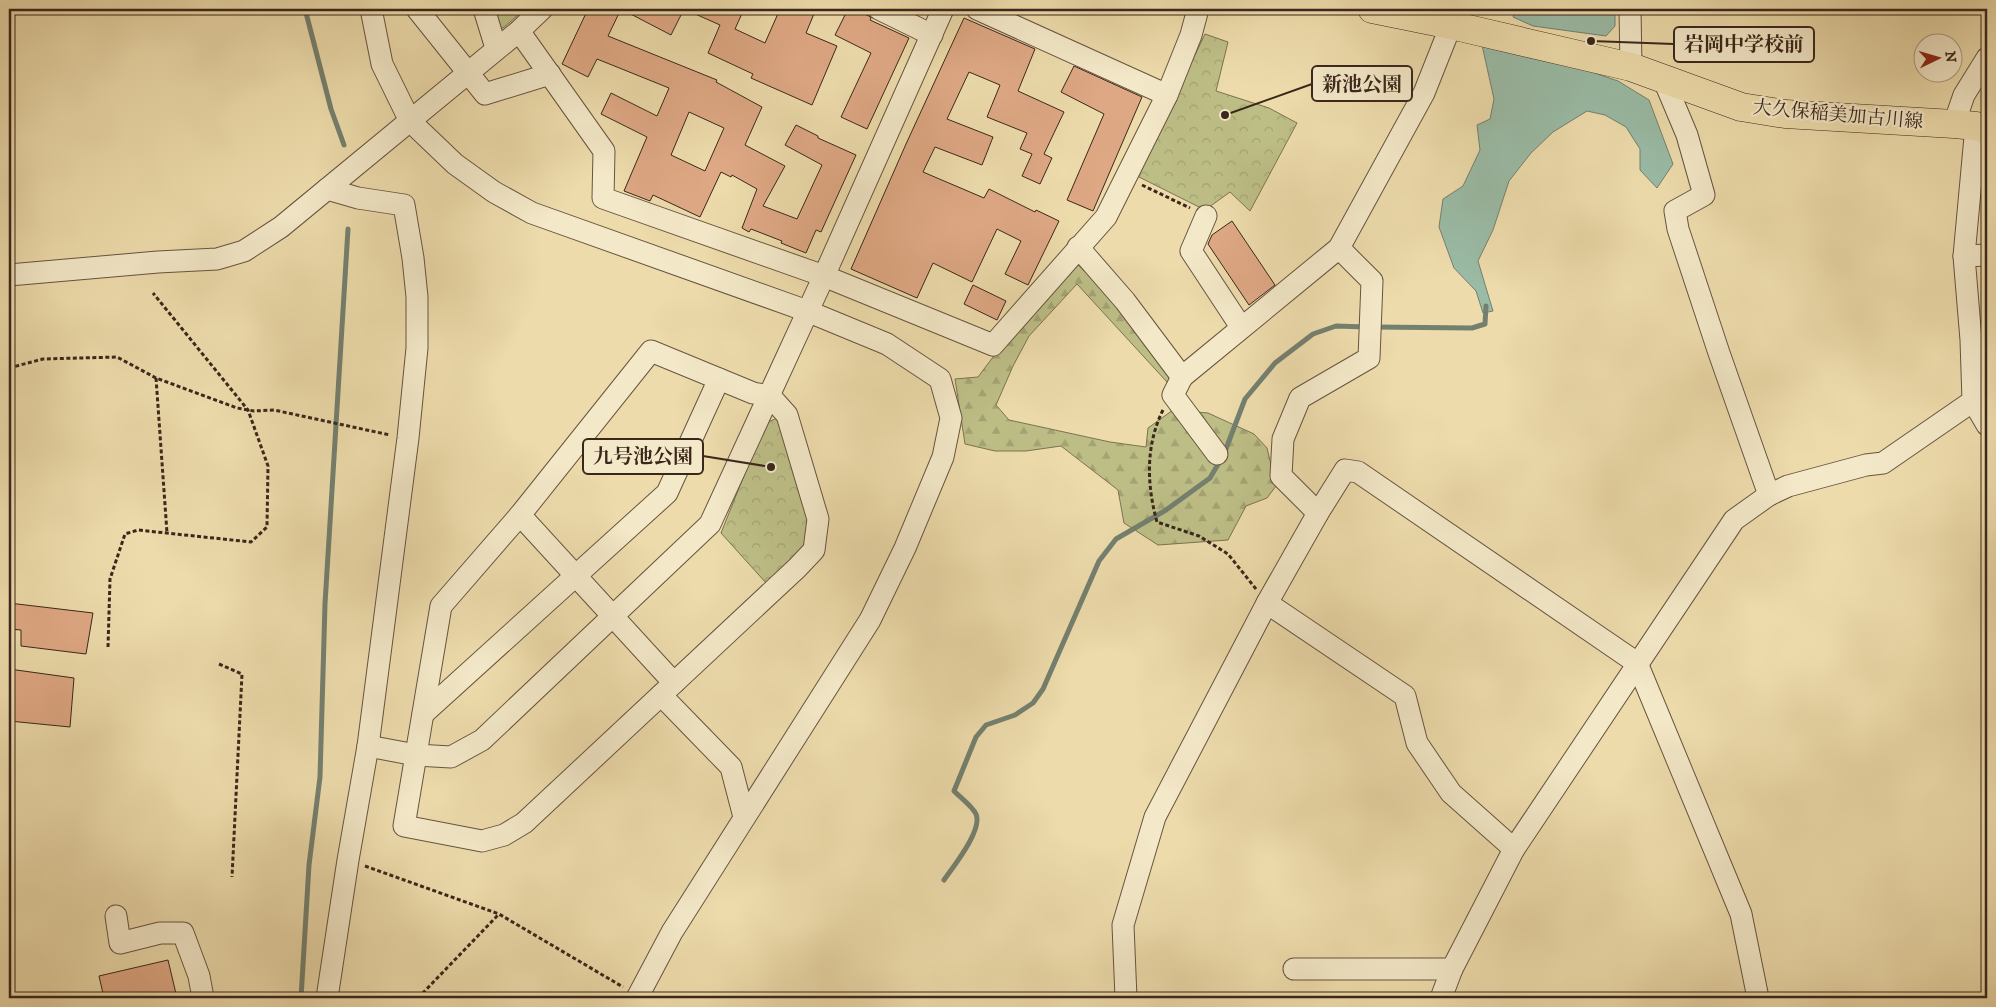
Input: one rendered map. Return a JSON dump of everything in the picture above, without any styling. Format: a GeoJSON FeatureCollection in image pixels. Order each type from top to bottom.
{"type":"FeatureCollection","features":[{"type":"Feature","properties":{"kind":"main road","name":"大久保稲美加古川線"},"geometry":{"type":"LineString","coordinates":[[1372,9],[1451,25],[1631,67],[1741,107],[1785,114],[1972,127]]}},
{"type":"Feature","properties":{"kind":"street"},"geometry":{"type":"LineString","coordinates":[[371,9],[382,64],[410,121],[455,164],[494,192],[532,213],[807,311],[887,344],[940,379],[951,418],[943,457],[905,548],[870,620],[672,932],[637,997]]}},
{"type":"Feature","properties":{"kind":"street"},"geometry":{"type":"LineString","coordinates":[[417,9],[485,94],[550,74]]}},
{"type":"Feature","properties":{"kind":"street"},"geometry":{"type":"LineString","coordinates":[[484,9],[496,48]]}},
{"type":"Feature","properties":{"kind":"street"},"geometry":{"type":"LineString","coordinates":[[9,275],[158,262],[217,259],[244,251],[282,227],[496,48],[519,31],[542,9]]}},
{"type":"Feature","properties":{"kind":"street"},"geometry":{"type":"LineString","coordinates":[[879,9],[932,35]]}},
{"type":"Feature","properties":{"kind":"street"},"geometry":{"type":"LineString","coordinates":[[368,746],[416,755],[451,757],[482,740],[710,524],[770,396],[943,9]]}},
{"type":"Feature","properties":{"kind":"street"},"geometry":{"type":"LineString","coordinates":[[977,9],[1167,95]]}},
{"type":"Feature","properties":{"kind":"street"},"geometry":{"type":"LineString","coordinates":[[519,31],[604,151],[603,198],[824,276],[993,345],[1106,217],[1167,95],[1191,35],[1198,9]]}},
{"type":"Feature","properties":{"kind":"street"},"geometry":{"type":"LineString","coordinates":[[1630,9],[1631,67]]}},
{"type":"Feature","properties":{"kind":"street"},"geometry":{"type":"LineString","coordinates":[[1177,386],[1241,327],[1339,248],[1424,93],[1451,25]]}},
{"type":"Feature","properties":{"kind":"street"},"geometry":{"type":"LineString","coordinates":[[1987,58],[1964,95],[1972,127],[1964,256],[1979,340],[1973,401],[1987,425]]}},
{"type":"Feature","properties":{"kind":"street"},"geometry":{"type":"LineString","coordinates":[[1663,78],[1687,135],[1704,195],[1675,212],[1678,229],[1769,495]]}},
{"type":"Feature","properties":{"kind":"street"},"geometry":{"type":"LineString","coordinates":[[327,189],[358,198],[404,204],[414,258],[417,297],[417,348],[408,438],[368,746],[348,860],[328,998]]}},
{"type":"Feature","properties":{"kind":"street"},"geometry":{"type":"LineString","coordinates":[[1206,216],[1191,251],[1241,327]]}},
{"type":"Feature","properties":{"kind":"street"},"geometry":{"type":"LineString","coordinates":[[1078,248],[1125,301],[1217,454]]}},
{"type":"Feature","properties":{"kind":"street"},"geometry":{"type":"LineString","coordinates":[[1318,513],[1281,476],[1283,439],[1300,398],[1368,358],[1372,281],[1339,248]]}},
{"type":"Feature","properties":{"kind":"street"},"geometry":{"type":"LineString","coordinates":[[1964,256],[1987,254]]}},
{"type":"Feature","properties":{"kind":"street"},"geometry":{"type":"LineString","coordinates":[[651,351],[753,393],[770,396],[787,415],[818,520],[814,550],[524,823],[504,835],[482,841],[404,826],[441,606],[520,515],[651,351]]}},
{"type":"Feature","properties":{"kind":"street"},"geometry":{"type":"LineString","coordinates":[[423,714],[667,493],[720,379]]}},
{"type":"Feature","properties":{"kind":"street"},"geometry":{"type":"LineString","coordinates":[[1441,998],[1452,969],[1514,848],[1734,520],[1769,495],[1788,486],[1866,465],[1883,463],[1973,401]]}},
{"type":"Feature","properties":{"kind":"street"},"geometry":{"type":"LineString","coordinates":[[1126,998],[1123,925],[1155,817],[1267,603],[1318,513],[1345,470],[1358,472],[1637,663],[1741,914],[1758,998]]}},
{"type":"Feature","properties":{"kind":"street"},"geometry":{"type":"LineString","coordinates":[[520,515],[612,617],[731,768],[744,817]]}},
{"type":"Feature","properties":{"kind":"street"},"geometry":{"type":"LineString","coordinates":[[1267,603],[1405,696],[1417,742],[1451,793],[1514,848]]}},
{"type":"Feature","properties":{"kind":"street"},"geometry":{"type":"LineString","coordinates":[[116,916],[120,943],[160,933],[183,933],[200,976],[203,998]]}},
{"type":"Feature","properties":{"kind":"street"},"geometry":{"type":"LineString","coordinates":[[1294,969],[1452,969]]}},
{"type":"Feature","properties":{"kind":"path"},"geometry":{"type":"LineString","coordinates":[[1125,178],[1206,216]]}},
{"type":"Feature","properties":{"kind":"path"},"geometry":{"type":"LineString","coordinates":[[108,647],[110,579],[126,534],[138,530],[251,542],[267,527],[268,466],[248,410],[153,293]]}},
{"type":"Feature","properties":{"kind":"path"},"geometry":{"type":"LineString","coordinates":[[9,368],[43,359],[117,358],[156,378],[237,408],[274,410],[408,438]]}},
{"type":"Feature","properties":{"kind":"path"},"geometry":{"type":"LineString","coordinates":[[156,378],[167,533]]}},
{"type":"Feature","properties":{"kind":"path"},"geometry":{"type":"LineString","coordinates":[[1177,386],[1161,412],[1149,452],[1150,497],[1157,522],[1199,536],[1228,554],[1267,603]]}},
{"type":"Feature","properties":{"kind":"path"},"geometry":{"type":"LineString","coordinates":[[220,664],[242,674],[232,877]]}},
{"type":"Feature","properties":{"kind":"path"},"geometry":{"type":"LineString","coordinates":[[348,860],[499,914],[637,997]]}},
{"type":"Feature","properties":{"kind":"path"},"geometry":{"type":"LineString","coordinates":[[418,998],[499,914]]}},
{"type":"Feature","properties":{"kind":"green space"},"geometry":{"type":"Polygon","coordinates":[[[488,9],[525,9],[503,28],[497,29],[488,9]]]}},
{"type":"Feature","properties":{"kind":"green space"},"geometry":{"type":"Polygon","coordinates":[[[1205,34],[1228,42],[1216,91],[1269,108],[1297,123],[1250,211],[1230,192],[1205,210],[1137,176],[1205,34]]]}},
{"type":"Feature","properties":{"kind":"green space"},"geometry":{"type":"Polygon","coordinates":[[[1074,261],[1106,292],[1174,380],[1167,382],[1077,284],[1029,336],[996,405],[1009,420],[1110,442],[1146,447],[1148,428],[1173,410],[1208,413],[1254,434],[1267,448],[1276,486],[1267,498],[1246,506],[1228,540],[1158,545],[1124,523],[1118,490],[1061,446],[1026,451],[995,451],[965,444],[955,379],[978,377],[999,349],[1074,261]]]}},
{"type":"Feature","properties":{"kind":"green space"},"geometry":{"type":"Polygon","coordinates":[[[778,418],[809,508],[808,542],[767,584],[721,533],[764,426],[778,418]]]}},
{"type":"Feature","properties":{"kind":"shaded area"},"geometry":{"type":"Polygon","coordinates":[[[1516,9],[1615,9],[1615,26],[1606,36],[1533,26],[1513,17],[1516,9]]]}},
{"type":"Feature","properties":{"kind":"shaded area"},"geometry":{"type":"Polygon","coordinates":[[[1482,45],[1583,69],[1618,81],[1649,100],[1673,164],[1657,188],[1640,170],[1640,149],[1626,127],[1605,115],[1587,111],[1553,132],[1531,153],[1509,181],[1493,230],[1478,261],[1493,311],[1483,313],[1476,291],[1454,268],[1439,227],[1443,199],[1463,186],[1480,150],[1477,125],[1490,119],[1494,99],[1482,45]]]}},
{"type":"Feature","properties":{"kind":"building"},"geometry":{"type":"Polygon","coordinates":[[[588,9],[621,9],[608,36],[717,80],[716,82],[762,107],[745,145],[785,166],[763,206],[797,219],[822,165],[785,145],[796,125],[818,136],[818,138],[856,155],[821,232],[816,230],[806,253],[781,243],[782,241],[751,229],[749,232],[742,228],[757,189],[732,175],[731,177],[721,172],[700,217],[653,195],[650,201],[624,191],[647,137],[601,114],[611,93],[657,116],[669,88],[597,59],[588,77],[562,64],[588,9]],[[689,112],[671,155],[705,171],[724,128],[689,112]]]}},
{"type":"Feature","properties":{"kind":"building"},"geometry":{"type":"Polygon","coordinates":[[[621,9],[684,9],[671,35],[621,9]]]}},
{"type":"Feature","properties":{"kind":"building"},"geometry":{"type":"Polygon","coordinates":[[[684,9],[744,9],[735,29],[765,43],[780,9],[816,9],[806,33],[837,46],[812,105],[751,78],[753,74],[708,53],[720,25],[684,9]]]}},
{"type":"Feature","properties":{"kind":"building"},"geometry":{"type":"Polygon","coordinates":[[[848,9],[854,9],[869,16],[870,20],[909,38],[867,129],[841,117],[871,53],[835,35],[848,9]]]}},
{"type":"Feature","properties":{"kind":"building"},"geometry":{"type":"Polygon","coordinates":[[[964,18],[1035,49],[1018,91],[1064,112],[1044,154],[1052,158],[1040,184],[1022,176],[1032,154],[1020,149],[1027,133],[987,117],[1000,85],[969,72],[947,119],[993,137],[982,165],[935,147],[923,172],[984,198],[989,189],[1035,212],[1036,210],[1059,221],[1028,285],[1005,274],[1021,241],[997,229],[972,282],[933,263],[917,298],[851,269],[964,18]]]}},
{"type":"Feature","properties":{"kind":"building"},"geometry":{"type":"Polygon","coordinates":[[[1074,66],[1142,97],[1093,211],[1067,200],[1104,114],[1061,92],[1074,66]]]}},
{"type":"Feature","properties":{"kind":"building"},"geometry":{"type":"Polygon","coordinates":[[[1232,221],[1275,285],[1249,305],[1208,244],[1212,235],[1232,221]]]}},
{"type":"Feature","properties":{"kind":"building"},"geometry":{"type":"Polygon","coordinates":[[[973,285],[1006,301],[997,320],[964,304],[973,285]]]}},
{"type":"Feature","properties":{"kind":"building"},"geometry":{"type":"Polygon","coordinates":[[[9,603],[93,613],[86,654],[21,646],[21,630],[9,629],[9,603]]]}},
{"type":"Feature","properties":{"kind":"building"},"geometry":{"type":"Polygon","coordinates":[[[9,669],[74,678],[70,727],[9,721],[9,669]]]}},
{"type":"Feature","properties":{"kind":"building"},"geometry":{"type":"Polygon","coordinates":[[[168,960],[177,998],[104,998],[99,976],[168,960]]]}},
{"type":"Feature","properties":{"kind":"waterway"},"geometry":{"type":"LineString","coordinates":[[305,9],[331,109],[344,145]]}},
{"type":"Feature","properties":{"kind":"waterway"},"geometry":{"type":"LineString","coordinates":[[301,998],[309,865],[320,777],[325,604],[348,229]]}},
{"type":"Feature","properties":{"kind":"waterway"},"geometry":{"type":"LineString","coordinates":[[1375,327],[1472,328],[1485,324],[1486,306]]}},
{"type":"Feature","properties":{"kind":"waterway"},"geometry":{"type":"LineString","coordinates":[[944,880],[966,848],[977,821],[974,811],[954,791],[976,737],[986,725],[1015,715],[1033,703],[1043,689],[1099,561],[1116,539],[1166,510],[1210,478],[1224,454],[1245,399],[1275,363],[1313,334],[1336,326],[1366,327]]}},
{"type":"Feature","properties":{"kind":"place","name":"岩岡中学校前"},"geometry":{"type":"Point","coordinates":[1591,41]}},
{"type":"Feature","properties":{"kind":"place","name":"新池公園"},"geometry":{"type":"Point","coordinates":[1225,115]}},
{"type":"Feature","properties":{"kind":"place","name":"九号池公園"},"geometry":{"type":"Point","coordinates":[771,467]}}]}
